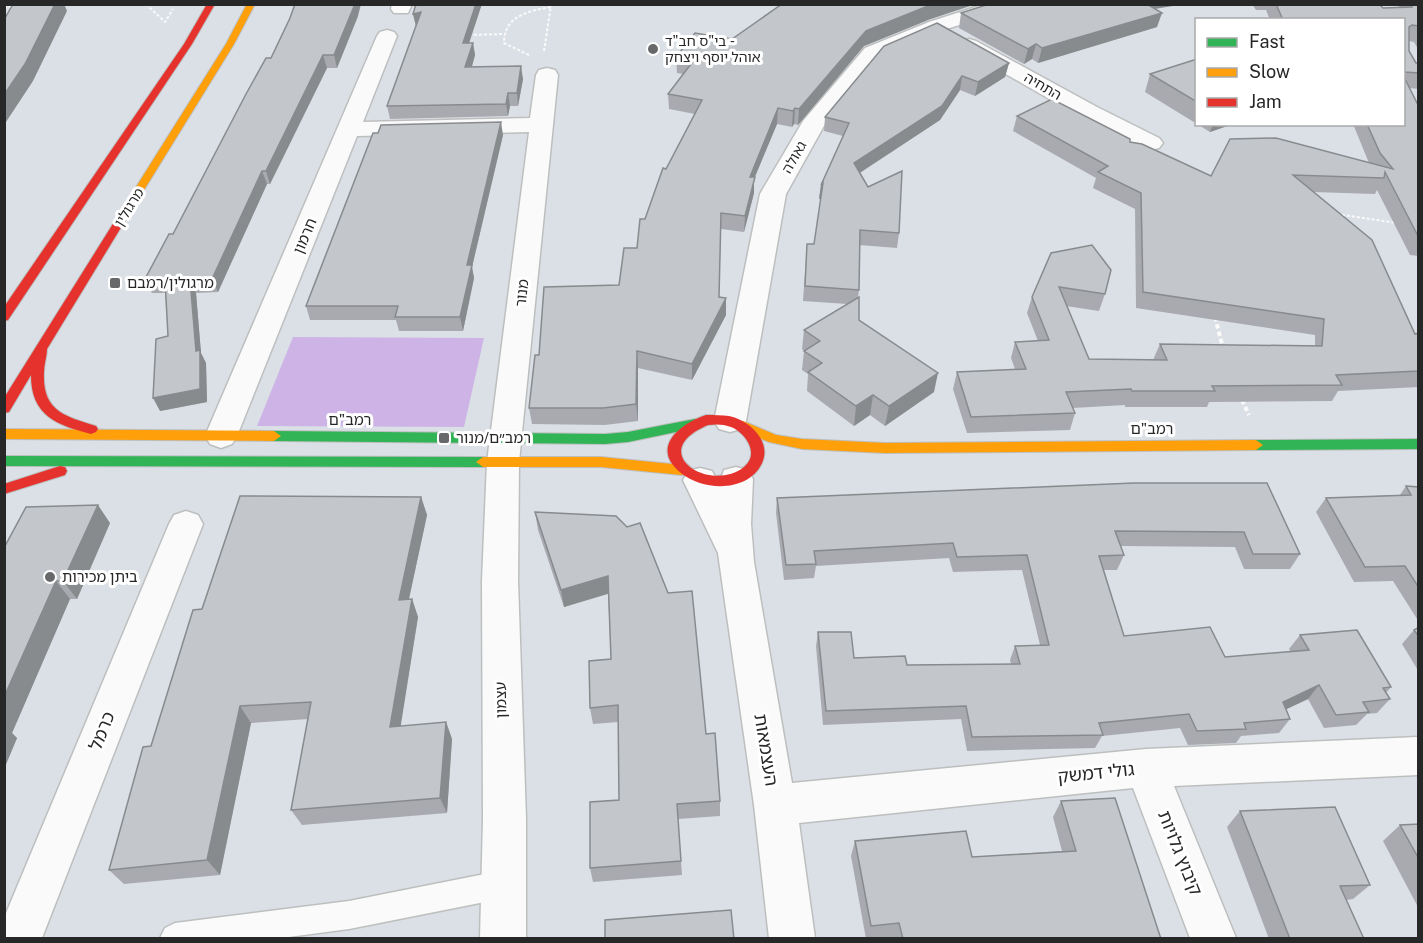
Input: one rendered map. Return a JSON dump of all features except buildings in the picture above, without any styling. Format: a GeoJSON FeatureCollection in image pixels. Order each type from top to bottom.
{"type":"FeatureCollection","features":[{"type":"Feature","properties":{"kind":"street"},"geometry":{"type":"LineString","coordinates":[[4,317],[188,44],[211,4]]}},
{"type":"Feature","properties":{"kind":"street","name":"מרגולין"},"geometry":{"type":"LineString","coordinates":[[4,409],[230,44],[251,4]]}},
{"type":"Feature","properties":{"kind":"street","name":"גאולה"},"geometry":{"type":"LineString","coordinates":[[736,424],[773,194],[815,121],[873,54],[936,26],[1008,4]]}},
{"type":"Feature","properties":{"kind":"street","name":"התחיה"},"geometry":{"type":"LineString","coordinates":[[936,26],[1089,112],[1151,143]]}},
{"type":"Feature","properties":{"kind":"street","name":"חרמון"},"geometry":{"type":"LineString","coordinates":[[221,436],[387,36]]}},
{"type":"Feature","properties":{"kind":"street","name":"מנור"},"geometry":{"type":"LineString","coordinates":[[505,450],[546,67]]}},
{"type":"Feature","properties":{"kind":"street"},"geometry":{"type":"LineString","coordinates":[[350,129],[541,125]]}},
{"type":"Feature","properties":{"kind":"street"},"geometry":{"type":"LineString","coordinates":[[44,345],[37,361],[36,378],[39,392],[47,407],[59,419],[113,435]]}},
{"type":"Feature","properties":{"kind":"street"},"geometry":{"type":"LineString","coordinates":[[742,476],[759,454],[758,444],[736,424],[712,420],[695,424],[683,430],[676,439],[673,450],[675,461],[691,475],[723,482],[742,476],[774,464]]}},
{"type":"Feature","properties":{"kind":"street","name":"רמב\"ם"},"geometry":{"type":"LineString","coordinates":[[4,461],[96,461],[505,450],[628,437],[695,424]]}},
{"type":"Feature","properties":{"kind":"street","name":"רמב\"ם"},"geometry":{"type":"LineString","coordinates":[[736,424],[783,441],[885,448],[1419,444]]}},
{"type":"Feature","properties":{"kind":"street","name":"רמב\"ם"},"geometry":{"type":"LineString","coordinates":[[4,434],[221,436],[505,450],[691,475]]}},
{"type":"Feature","properties":{"kind":"street","name":"רמב\"ם"},"geometry":{"type":"LineString","coordinates":[[802,458],[885,448]]}},
{"type":"Feature","properties":{"kind":"street","name":"עצמון"},"geometry":{"type":"LineString","coordinates":[[503,939],[505,884],[500,595],[505,450]]}},
{"type":"Feature","properties":{"kind":"street"},"geometry":{"type":"LineString","coordinates":[[4,489],[96,461]]}},
{"type":"Feature","properties":{"kind":"street","name":"העצמאות"},"geometry":{"type":"LineString","coordinates":[[691,475],[736,562]]}},
{"type":"Feature","properties":{"kind":"street","name":"העצמאות"},"geometry":{"type":"LineString","coordinates":[[742,476],[734,524],[736,562],[775,805],[792,939]]}},
{"type":"Feature","properties":{"kind":"street","name":"כרמל"},"geometry":{"type":"LineString","coordinates":[[19,939],[186,524]]}},
{"type":"Feature","properties":{"kind":"street","name":"גולי דמשק"},"geometry":{"type":"LineString","coordinates":[[775,805],[1146,768],[1419,756]]}},
{"type":"Feature","properties":{"kind":"street","name":"קיבוץ גלויות"},"geometry":{"type":"LineString","coordinates":[[1146,768],[1213,939]]}},
{"type":"Feature","properties":{"kind":"lane"},"geometry":{"type":"LineString","coordinates":[[175,939],[350,915],[505,884]]}},
{"type":"Feature","properties":{"kind":"path"},"geometry":{"type":"LineString","coordinates":[[4,8],[19,4]]}},
{"type":"Feature","properties":{"kind":"path"},"geometry":{"type":"LineString","coordinates":[[146,4],[165,22],[177,4]]}},
{"type":"Feature","properties":{"kind":"path"},"geometry":{"type":"LineString","coordinates":[[551,6],[546,67],[504,43],[503,34],[507,26],[519,14],[551,6]]}},
{"type":"Feature","properties":{"kind":"path"},"geometry":{"type":"LineString","coordinates":[[468,35],[503,34]]}},
{"type":"Feature","properties":{"kind":"path"},"geometry":{"type":"LineString","coordinates":[[1332,213],[1398,223]]}},
{"type":"Feature","properties":{"kind":"path"},"geometry":{"type":"LineString","coordinates":[[1213,308],[1225,357]]}},
{"type":"Feature","properties":{"kind":"path"},"geometry":{"type":"LineString","coordinates":[[1241,396],[1263,445]]}},
{"type":"Feature","properties":{"kind":"shaded area"},"geometry":{"type":"Polygon","coordinates":[[[293,337],[484,338],[464,427],[257,426],[293,337]]]}},
{"type":"Feature","properties":{"kind":"traffic: fast"},"geometry":{"type":"LineString","coordinates":[[274,436],[605,439],[628,437],[695,424]]}},
{"type":"Feature","properties":{"kind":"traffic: fast"},"geometry":{"type":"LineString","coordinates":[[1256,445],[1418,444]]}},
{"type":"Feature","properties":{"kind":"traffic: fast"},"geometry":{"type":"LineString","coordinates":[[4,461],[483,462]]}},
{"type":"Feature","properties":{"kind":"traffic: slow"},"geometry":{"type":"LineString","coordinates":[[126,211],[230,44],[251,4]]}},
{"type":"Feature","properties":{"kind":"traffic: slow"},"geometry":{"type":"LineString","coordinates":[[743,426],[774,439],[802,444],[885,448],[1256,445]]}},
{"type":"Feature","properties":{"kind":"traffic: slow"},"geometry":{"type":"LineString","coordinates":[[4,434],[274,436]]}},
{"type":"Feature","properties":{"kind":"traffic: slow"},"geometry":{"type":"LineString","coordinates":[[483,462],[601,462],[682,470]]}},
{"type":"Feature","properties":{"kind":"traffic: jam"},"geometry":{"type":"LineString","coordinates":[[4,317],[188,44],[211,4]]}},
{"type":"Feature","properties":{"kind":"traffic: jam"},"geometry":{"type":"LineString","coordinates":[[4,409],[126,211]]}},
{"type":"Feature","properties":{"kind":"traffic: jam"},"geometry":{"type":"LineString","coordinates":[[42,350],[39,359],[38,388],[45,405],[51,413],[63,421],[91,429]]}},
{"type":"Feature","properties":{"kind":"traffic: jam"},"geometry":{"type":"LineString","coordinates":[[706,420],[733,422],[751,435],[758,455],[751,469],[737,478],[722,482],[706,480],[691,474],[680,465],[674,454],[675,442],[685,430],[706,420]]}},
{"type":"Feature","properties":{"kind":"traffic: jam"},"geometry":{"type":"LineString","coordinates":[[4,489],[60,471]]}},
{"type":"Feature","properties":{"kind":"place","name":"בי\"ס חב\"ד - אוהל יוסף ויצחק"},"geometry":{"type":"Point","coordinates":[653,49]}},
{"type":"Feature","properties":{"kind":"place","name":"מרגולין/רמבם"},"geometry":{"type":"Point","coordinates":[115,283]}},
{"type":"Feature","properties":{"kind":"place","name":"רמב״ם/מנור"},"geometry":{"type":"Point","coordinates":[444,438]}},
{"type":"Feature","properties":{"kind":"place","name":"ביתן מכירות"},"geometry":{"type":"Point","coordinates":[50,577]}}]}
